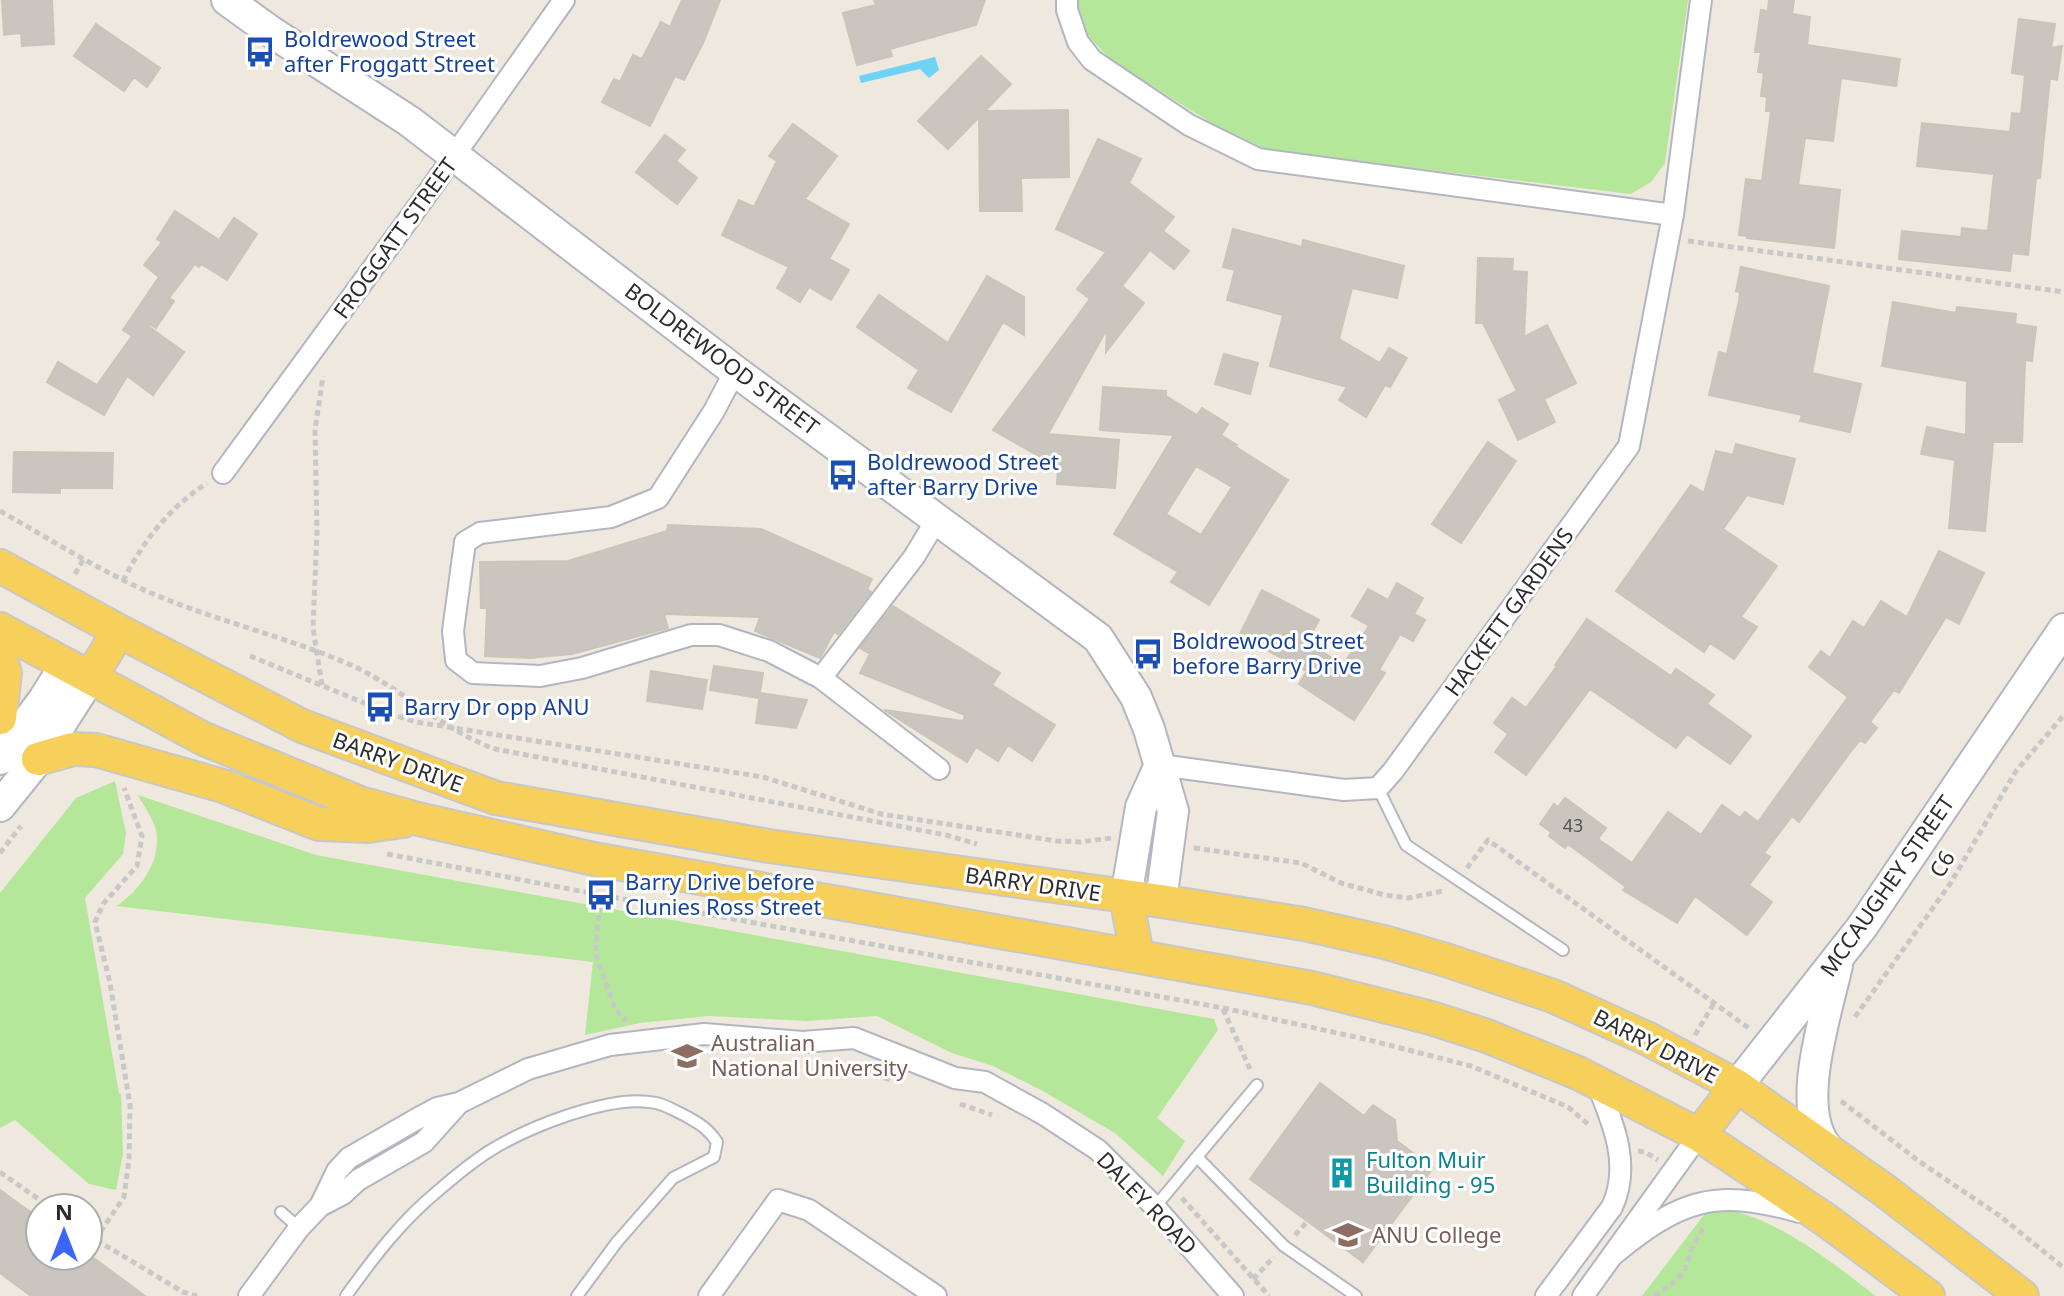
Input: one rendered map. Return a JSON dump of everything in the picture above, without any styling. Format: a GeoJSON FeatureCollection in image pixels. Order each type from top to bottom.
{"type":"FeatureCollection","features":[{"type":"Feature","properties":{"kind":"main road","name":"BARRY DRIVE"},"geometry":{"type":"LineString","coordinates":[[0,566],[302,726],[496,798],[769,846],[1161,901],[1340,931],[1498,976],[1615,1023],[1737,1086],[1829,1150],[2022,1296]]}},
{"type":"Feature","properties":{"kind":"main road"},"geometry":{"type":"LineString","coordinates":[[78,671],[106,624]]}},
{"type":"Feature","properties":{"kind":"main road","name":"BARRY DRIVE"},"geometry":{"type":"LineString","coordinates":[[0,629],[204,739],[360,803],[418,819],[594,859],[1312,988],[1431,1018],[1487,1036],[1596,1081],[1699,1135],[1826,1220],[1928,1296]]}},
{"type":"Feature","properties":{"kind":"main road"},"geometry":{"type":"LineString","coordinates":[[0,657],[5,673],[0,718]]}},
{"type":"Feature","properties":{"kind":"main road"},"geometry":{"type":"LineString","coordinates":[[38,759],[85,748],[120,755],[223,786],[319,824],[368,826],[418,819]]}},
{"type":"Feature","properties":{"kind":"main road"},"geometry":{"type":"LineString","coordinates":[[1126,897],[1139,956]]}},
{"type":"Feature","properties":{"kind":"main road"},"geometry":{"type":"LineString","coordinates":[[1139,956],[1161,901]]}},
{"type":"Feature","properties":{"kind":"main road","name":"MCCAUGHEY STREET"},"geometry":{"type":"LineString","coordinates":[[1699,1135],[1737,1086]]}},
{"type":"Feature","properties":{"kind":"street","name":"BOLDREWOOD STREET"},"geometry":{"type":"LineString","coordinates":[[227,0],[409,121],[735,371],[1098,638],[1136,697],[1173,811],[1161,901]]}},
{"type":"Feature","properties":{"kind":"street","name":"FROGGATT STREET"},"geometry":{"type":"LineString","coordinates":[[223,473],[564,0]]}},
{"type":"Feature","properties":{"kind":"street"},"geometry":{"type":"LineString","coordinates":[[1067,0],[1067,10],[1078,42],[1092,60],[1189,125],[1258,159],[1673,215]]}},
{"type":"Feature","properties":{"kind":"street","name":"HACKETT GARDENS"},"geometry":{"type":"LineString","coordinates":[[1378,788],[1629,446],[1673,215],[1701,0]]}},
{"type":"Feature","properties":{"kind":"street"},"geometry":{"type":"LineString","coordinates":[[735,371],[714,411],[658,498],[611,517],[480,533],[465,542],[453,631],[456,660],[473,673],[540,676],[582,668],[691,635],[719,635],[769,651],[821,678],[939,769]]}},
{"type":"Feature","properties":{"kind":"street"},"geometry":{"type":"LineString","coordinates":[[821,678],[914,557],[937,519]]}},
{"type":"Feature","properties":{"kind":"street","name":"MCCAUGHEY STREET"},"geometry":{"type":"LineString","coordinates":[[1737,1086],[1838,959],[2064,629]]}},
{"type":"Feature","properties":{"kind":"street"},"geometry":{"type":"LineString","coordinates":[[0,759],[44,699],[78,671]]}},
{"type":"Feature","properties":{"kind":"street"},"geometry":{"type":"LineString","coordinates":[[0,806],[38,759],[78,671]]}},
{"type":"Feature","properties":{"kind":"street"},"geometry":{"type":"LineString","coordinates":[[1126,897],[1141,807],[1160,765],[1344,790],[1378,788]]}},
{"type":"Feature","properties":{"kind":"street"},"geometry":{"type":"LineString","coordinates":[[1829,1150],[1817,1131],[1811,1095],[1838,959]]}},
{"type":"Feature","properties":{"kind":"street","name":"DALEY ROAD"},"geometry":{"type":"LineString","coordinates":[[249,1296],[299,1228],[320,1206],[424,1142],[459,1103],[528,1069],[610,1045],[704,1034],[803,1042],[854,1038],[955,1078],[985,1082],[1098,1150],[1155,1207],[1233,1296]]}},
{"type":"Feature","properties":{"kind":"street"},"geometry":{"type":"LineString","coordinates":[[1546,1296],[1617,1196],[1621,1175],[1618,1140],[1596,1081]]}},
{"type":"Feature","properties":{"kind":"street"},"geometry":{"type":"LineString","coordinates":[[1583,1296],[1699,1135]]}},
{"type":"Feature","properties":{"kind":"street"},"geometry":{"type":"LineString","coordinates":[[1613,1255],[1663,1218],[1719,1199],[1761,1202],[1826,1220]]}},
{"type":"Feature","properties":{"kind":"street"},"geometry":{"type":"LineString","coordinates":[[709,1296],[778,1200],[809,1210],[936,1296]]}},
{"type":"Feature","properties":{"kind":"lane"},"geometry":{"type":"LineString","coordinates":[[1378,788],[1406,845],[1563,950]]}},
{"type":"Feature","properties":{"kind":"lane"},"geometry":{"type":"LineString","coordinates":[[1155,1207],[1257,1085]]}},
{"type":"Feature","properties":{"kind":"lane"},"geometry":{"type":"LineString","coordinates":[[346,1296],[381,1247],[402,1224],[437,1191],[486,1153],[503,1144],[566,1116],[607,1104],[636,1101],[672,1109],[709,1129],[717,1142],[714,1157],[673,1178],[617,1242],[577,1296]]}},
{"type":"Feature","properties":{"kind":"lane"},"geometry":{"type":"LineString","coordinates":[[1198,1158],[1284,1246],[1356,1296]]}},
{"type":"Feature","properties":{"kind":"lane"},"geometry":{"type":"LineString","coordinates":[[281,1212],[299,1228]]}},
{"type":"Feature","properties":{"kind":"path"},"geometry":{"type":"LineString","coordinates":[[1705,243],[2064,292]]}},
{"type":"Feature","properties":{"kind":"path"},"geometry":{"type":"LineString","coordinates":[[319,366],[323,375],[315,430],[317,531],[313,628],[322,686]]}},
{"type":"Feature","properties":{"kind":"path"},"geometry":{"type":"LineString","coordinates":[[123,581],[157,525],[192,493]]}},
{"type":"Feature","properties":{"kind":"path"},"geometry":{"type":"LineString","coordinates":[[0,511],[123,581],[317,652],[378,679],[446,725],[481,744],[509,753],[946,835],[975,843],[988,851]]}},
{"type":"Feature","properties":{"kind":"path"},"geometry":{"type":"LineString","coordinates":[[75,574],[84,558]]}},
{"type":"Feature","properties":{"kind":"path"},"geometry":{"type":"LineString","coordinates":[[250,656],[403,717],[763,777],[861,809],[904,818],[1057,841],[1080,842],[1098,838]]}},
{"type":"Feature","properties":{"kind":"path"},"geometry":{"type":"LineString","coordinates":[[403,717],[415,704]]}},
{"type":"Feature","properties":{"kind":"path","name":"C6"},"geometry":{"type":"LineString","coordinates":[[1854,1018],[1950,884],[2016,771],[2064,715]]}},
{"type":"Feature","properties":{"kind":"path"},"geometry":{"type":"LineString","coordinates":[[104,1227],[124,1197],[129,1159],[130,1105],[110,983],[95,922],[103,904],[137,866],[142,836],[123,786]]}},
{"type":"Feature","properties":{"kind":"path"},"geometry":{"type":"LineString","coordinates":[[1465,871],[1488,840],[1748,1028]]}},
{"type":"Feature","properties":{"kind":"path"},"geometry":{"type":"LineString","coordinates":[[1185,846],[1301,863],[1341,883],[1385,895],[1408,898],[1428,896],[1441,893],[1451,886]]}},
{"type":"Feature","properties":{"kind":"path"},"geometry":{"type":"LineString","coordinates":[[385,853],[1223,1008],[1369,1040],[1471,1066],[1568,1107],[1598,1134]]}},
{"type":"Feature","properties":{"kind":"path"},"geometry":{"type":"LineString","coordinates":[[601,895],[595,952],[615,1009],[633,1026]]}},
{"type":"Feature","properties":{"kind":"path"},"geometry":{"type":"LineString","coordinates":[[1223,1008],[1257,1085]]}},
{"type":"Feature","properties":{"kind":"path"},"geometry":{"type":"LineString","coordinates":[[814,1062],[865,1071],[894,1081]]}},
{"type":"Feature","properties":{"kind":"path"},"geometry":{"type":"LineString","coordinates":[[1837,1095],[1908,1153],[2000,1216],[2064,1268]]}},
{"type":"Feature","properties":{"kind":"path"},"geometry":{"type":"LineString","coordinates":[[951,1100],[994,1115]]}},
{"type":"Feature","properties":{"kind":"path"},"geometry":{"type":"LineString","coordinates":[[0,1172],[28,1192]]}},
{"type":"Feature","properties":{"kind":"path"},"geometry":{"type":"LineString","coordinates":[[1173,1187],[1269,1296]]}},
{"type":"Feature","properties":{"kind":"path"},"geometry":{"type":"LineString","coordinates":[[1654,1296],[1684,1272],[1692,1248],[1712,1214]]}},
{"type":"Feature","properties":{"kind":"path"},"geometry":{"type":"LineString","coordinates":[[104,1245],[183,1292],[197,1296]]}},
{"type":"Feature","properties":{"kind":"green space"},"geometry":{"type":"Polygon","coordinates":[[[1077,0],[1688,0],[1665,163],[1651,182],[1631,194],[1272,151],[1235,138],[1111,60],[1085,33],[1078,19],[1077,0]]]}},
{"type":"Feature","properties":{"kind":"green space"},"geometry":{"type":"Polygon","coordinates":[[[115,781],[126,833],[123,854],[85,898],[121,1095],[123,1154],[116,1190],[89,1184],[15,1120],[0,1128],[0,893],[76,798],[115,781]]]}},
{"type":"Feature","properties":{"kind":"green space"},"geometry":{"type":"Polygon","coordinates":[[[138,795],[316,855],[1214,1019],[1218,1030],[1157,1118],[1185,1141],[1163,1176],[1115,1133],[1041,1090],[993,1066],[952,1053],[877,1016],[807,1021],[709,1016],[640,1023],[585,1035],[593,962],[116,906],[141,883],[156,852],[156,830],[138,795]]]}},
{"type":"Feature","properties":{"kind":"green space"},"geometry":{"type":"Polygon","coordinates":[[[1710,1207],[1756,1218],[1777,1228],[1819,1253],[1876,1296],[1642,1296],[1710,1207]]]}},
{"type":"Feature","properties":{"kind":"water"},"geometry":{"type":"Polygon","coordinates":[[[935,57],[939,70],[929,78],[920,69],[861,83],[859,76],[935,57]]]}},
{"type":"Feature","properties":{"kind":"building"},"geometry":{"type":"Polygon","coordinates":[[[2,0],[52,0],[54,44],[22,46],[21,33],[4,35],[2,0]]]}},
{"type":"Feature","properties":{"kind":"building"},"geometry":{"type":"Polygon","coordinates":[[[682,0],[720,0],[684,80],[675,76],[650,126],[602,102],[614,79],[620,82],[633,55],[642,59],[661,22],[670,27],[682,0]]]}},
{"type":"Feature","properties":{"kind":"building"},"geometry":{"type":"Polygon","coordinates":[[[874,0],[985,0],[976,25],[890,49],[892,56],[857,65],[843,13],[876,5],[874,0]]]}},
{"type":"Feature","properties":{"kind":"building"},"geometry":{"type":"Polygon","coordinates":[[[1769,0],[1794,0],[1792,14],[1810,17],[1807,45],[1900,59],[1896,86],[1841,78],[1833,141],[1805,138],[1798,185],[1840,190],[1834,248],[1739,235],[1746,179],[1762,181],[1771,111],[1766,111],[1767,97],[1761,96],[1764,73],[1758,72],[1761,52],[1755,52],[1761,10],[1768,11],[1769,0]]]}},
{"type":"Feature","properties":{"kind":"building"},"geometry":{"type":"Polygon","coordinates":[[[2019,19],[2055,24],[2051,48],[2062,46],[2057,80],[2050,78],[2040,178],[2036,178],[2028,255],[2012,253],[2010,271],[1899,259],[1902,231],[1961,237],[1962,228],[1988,231],[1994,174],[1917,166],[1922,123],[2010,132],[2012,113],[2021,114],[2025,75],[2012,73],[2019,19]]]}},
{"type":"Feature","properties":{"kind":"building"},"geometry":{"type":"Polygon","coordinates":[[[96,24],[160,68],[147,87],[134,77],[124,91],[74,56],[96,24]]]}},
{"type":"Feature","properties":{"kind":"building"},"geometry":{"type":"Polygon","coordinates":[[[981,56],[1011,84],[985,111],[1068,110],[1069,177],[1021,178],[1022,211],[980,211],[979,117],[948,149],[918,121],[981,56]]]}},
{"type":"Feature","properties":{"kind":"building"},"geometry":{"type":"Polygon","coordinates":[[[793,124],[837,156],[805,199],[849,224],[829,259],[849,270],[831,300],[809,287],[800,302],[777,288],[789,267],[722,235],[739,200],[754,207],[777,161],[769,156],[793,124]]]}},
{"type":"Feature","properties":{"kind":"building"},"geometry":{"type":"Polygon","coordinates":[[[665,135],[685,150],[676,161],[697,178],[677,204],[636,172],[665,135]]]}},
{"type":"Feature","properties":{"kind":"building"},"geometry":{"type":"Polygon","coordinates":[[[1098,139],[1141,159],[1129,183],[1174,217],[1163,231],[1189,251],[1174,269],[1150,250],[1122,286],[1144,303],[1106,352],[1107,329],[1048,434],[1119,440],[1115,488],[1057,484],[1058,467],[993,430],[1090,299],[1077,289],[1106,252],[1056,229],[1098,139]]]}},
{"type":"Feature","properties":{"kind":"building"},"geometry":{"type":"Polygon","coordinates":[[[175,211],[219,240],[234,218],[257,234],[227,280],[201,264],[199,267],[195,264],[169,298],[174,301],[156,328],[148,326],[184,352],[153,395],[127,376],[104,415],[47,382],[58,362],[97,385],[132,336],[123,330],[159,277],[144,265],[162,242],[157,239],[175,211]]]}},
{"type":"Feature","properties":{"kind":"building"},"geometry":{"type":"Polygon","coordinates":[[[1233,229],[1302,247],[1303,240],[1404,266],[1397,298],[1352,288],[1339,339],[1380,363],[1389,348],[1407,358],[1390,387],[1385,385],[1366,417],[1339,400],[1347,387],[1270,366],[1283,315],[1227,300],[1235,270],[1223,267],[1233,229]]]}},
{"type":"Feature","properties":{"kind":"building"},"geometry":{"type":"Polygon","coordinates":[[[1478,258],[1513,259],[1512,271],[1527,272],[1524,337],[1547,325],[1576,383],[1544,399],[1555,422],[1518,440],[1499,400],[1517,391],[1483,323],[1476,323],[1478,258]]]}},
{"type":"Feature","properties":{"kind":"building"},"geometry":{"type":"Polygon","coordinates":[[[1741,267],[1829,286],[1812,373],[1861,384],[1850,432],[1800,421],[1802,415],[1709,395],[1719,352],[1727,354],[1739,301],[1740,292],[1736,291],[1741,267]]]}},
{"type":"Feature","properties":{"kind":"building"},"geometry":{"type":"Polygon","coordinates":[[[987,276],[1024,297],[1024,335],[1003,322],[951,412],[908,388],[919,370],[857,327],[879,295],[948,343],[987,276]]]}},
{"type":"Feature","properties":{"kind":"building"},"geometry":{"type":"Polygon","coordinates":[[[1893,302],[1956,313],[1957,307],[2016,314],[2015,324],[2036,327],[2032,361],[2025,360],[2022,442],[1993,442],[1985,531],[1949,528],[1955,460],[1921,454],[1927,427],[1966,435],[1967,381],[1882,366],[1893,302]]]}},
{"type":"Feature","properties":{"kind":"building"},"geometry":{"type":"Polygon","coordinates":[[[1224,354],[1258,363],[1250,394],[1215,384],[1224,354]]]}},
{"type":"Feature","properties":{"kind":"building"},"geometry":{"type":"Polygon","coordinates":[[[1103,387],[1166,391],[1166,396],[1197,415],[1202,408],[1228,424],[1221,435],[1288,480],[1209,605],[1171,582],[1178,572],[1114,534],[1174,435],[1100,430],[1103,387]],[[1196,466],[1166,514],[1201,535],[1232,487],[1196,466]]]}},
{"type":"Feature","properties":{"kind":"building"},"geometry":{"type":"Polygon","coordinates":[[[1488,442],[1516,461],[1461,543],[1432,524],[1488,442]]]}},
{"type":"Feature","properties":{"kind":"building"},"geometry":{"type":"Polygon","coordinates":[[[1736,444],[1795,459],[1783,504],[1747,495],[1723,529],[1777,566],[1741,617],[1757,627],[1734,659],[1710,643],[1704,652],[1616,591],[1691,485],[1704,493],[1716,451],[1733,455],[1736,444]]]}},
{"type":"Feature","properties":{"kind":"building"},"geometry":{"type":"Polygon","coordinates":[[[14,452],[113,453],[112,488],[60,488],[60,493],[13,492],[14,452]]]}},
{"type":"Feature","properties":{"kind":"building"},"geometry":{"type":"Polygon","coordinates":[[[668,525],[761,529],[872,579],[867,589],[871,592],[838,634],[834,632],[820,658],[755,631],[760,617],[664,614],[668,628],[572,654],[529,658],[485,656],[487,608],[481,608],[480,562],[568,561],[667,531],[668,525]]]}},
{"type":"Feature","properties":{"kind":"building"},"geometry":{"type":"Polygon","coordinates":[[[1939,551],[1984,573],[1959,624],[1946,617],[1899,693],[1894,690],[1870,722],[1877,728],[1865,743],[1860,740],[1799,822],[1792,816],[1764,853],[1770,857],[1749,885],[1772,902],[1747,935],[1695,896],[1677,923],[1623,890],[1626,887],[1568,844],[1565,848],[1549,836],[1551,832],[1540,824],[1554,804],[1558,807],[1565,798],[1606,828],[1598,839],[1632,863],[1668,812],[1701,835],[1722,805],[1740,818],[1745,812],[1758,822],[1848,697],[1809,667],[1821,651],[1830,658],[1853,621],[1864,628],[1881,601],[1907,617],[1939,551]]]}},
{"type":"Feature","properties":{"kind":"building"},"geometry":{"type":"Polygon","coordinates":[[[1397,583],[1423,598],[1414,614],[1425,620],[1413,641],[1400,634],[1379,670],[1385,673],[1354,720],[1299,684],[1307,671],[1239,636],[1262,590],[1319,620],[1307,642],[1343,665],[1369,626],[1352,616],[1368,589],[1388,600],[1397,583]]]}},
{"type":"Feature","properties":{"kind":"building"},"geometry":{"type":"Polygon","coordinates":[[[893,606],[1000,673],[992,685],[1055,725],[1032,761],[1008,745],[998,761],[976,747],[967,762],[884,710],[963,721],[965,715],[860,673],[870,654],[860,648],[893,606]]]}},
{"type":"Feature","properties":{"kind":"building"},"geometry":{"type":"Polygon","coordinates":[[[1587,619],[1671,676],[1676,669],[1714,695],[1707,704],[1751,736],[1730,764],[1687,734],[1676,748],[1590,689],[1526,775],[1495,752],[1508,734],[1494,723],[1512,698],[1526,708],[1587,619]]]}},
{"type":"Feature","properties":{"kind":"building"},"geometry":{"type":"Polygon","coordinates":[[[714,666],[763,673],[759,698],[710,690],[714,666]]]}},
{"type":"Feature","properties":{"kind":"building"},"geometry":{"type":"Polygon","coordinates":[[[651,671],[707,680],[702,709],[647,701],[651,671]]]}},
{"type":"Feature","properties":{"kind":"building"},"geometry":{"type":"Polygon","coordinates":[[[760,693],[807,700],[796,728],[756,723],[760,693]]]}},
{"type":"Feature","properties":{"kind":"building","name":"Fulton Muir Building - 95"},"geometry":{"type":"Polygon","coordinates":[[[1320,1083],[1364,1116],[1373,1105],[1395,1120],[1397,1141],[1433,1168],[1363,1262],[1250,1179],[1320,1083]]]}},
{"type":"Feature","properties":{"kind":"building"},"geometry":{"type":"Polygon","coordinates":[[[0,1190],[24,1207],[24,1272],[104,1272],[104,1266],[145,1296],[31,1296],[0,1273],[0,1190]]]}},
{"type":"Feature","properties":{"kind":"place","name":"Boldrewood Street after Froggatt Street"},"geometry":{"type":"Point","coordinates":[260,52]}},
{"type":"Feature","properties":{"kind":"place","name":"Boldrewood Street after Barry Drive"},"geometry":{"type":"Point","coordinates":[843,475]}},
{"type":"Feature","properties":{"kind":"place","name":"Boldrewood Street before Barry Drive"},"geometry":{"type":"Point","coordinates":[1148,654]}},
{"type":"Feature","properties":{"kind":"place","name":"Barry Dr opp ANU"},"geometry":{"type":"Point","coordinates":[380,707]}},
{"type":"Feature","properties":{"kind":"place","name":"Barry Drive before Clunies Ross Street"},"geometry":{"type":"Point","coordinates":[601,895]}},
{"type":"Feature","properties":{"kind":"place","name":"Australian National University"},"geometry":{"type":"Point","coordinates":[687,1056]}},
{"type":"Feature","properties":{"kind":"place","name":"Fulton Muir Building - 95"},"geometry":{"type":"Point","coordinates":[1342,1173]}},
{"type":"Feature","properties":{"kind":"place","name":"ANU College"},"geometry":{"type":"Point","coordinates":[1348,1235]}}]}
